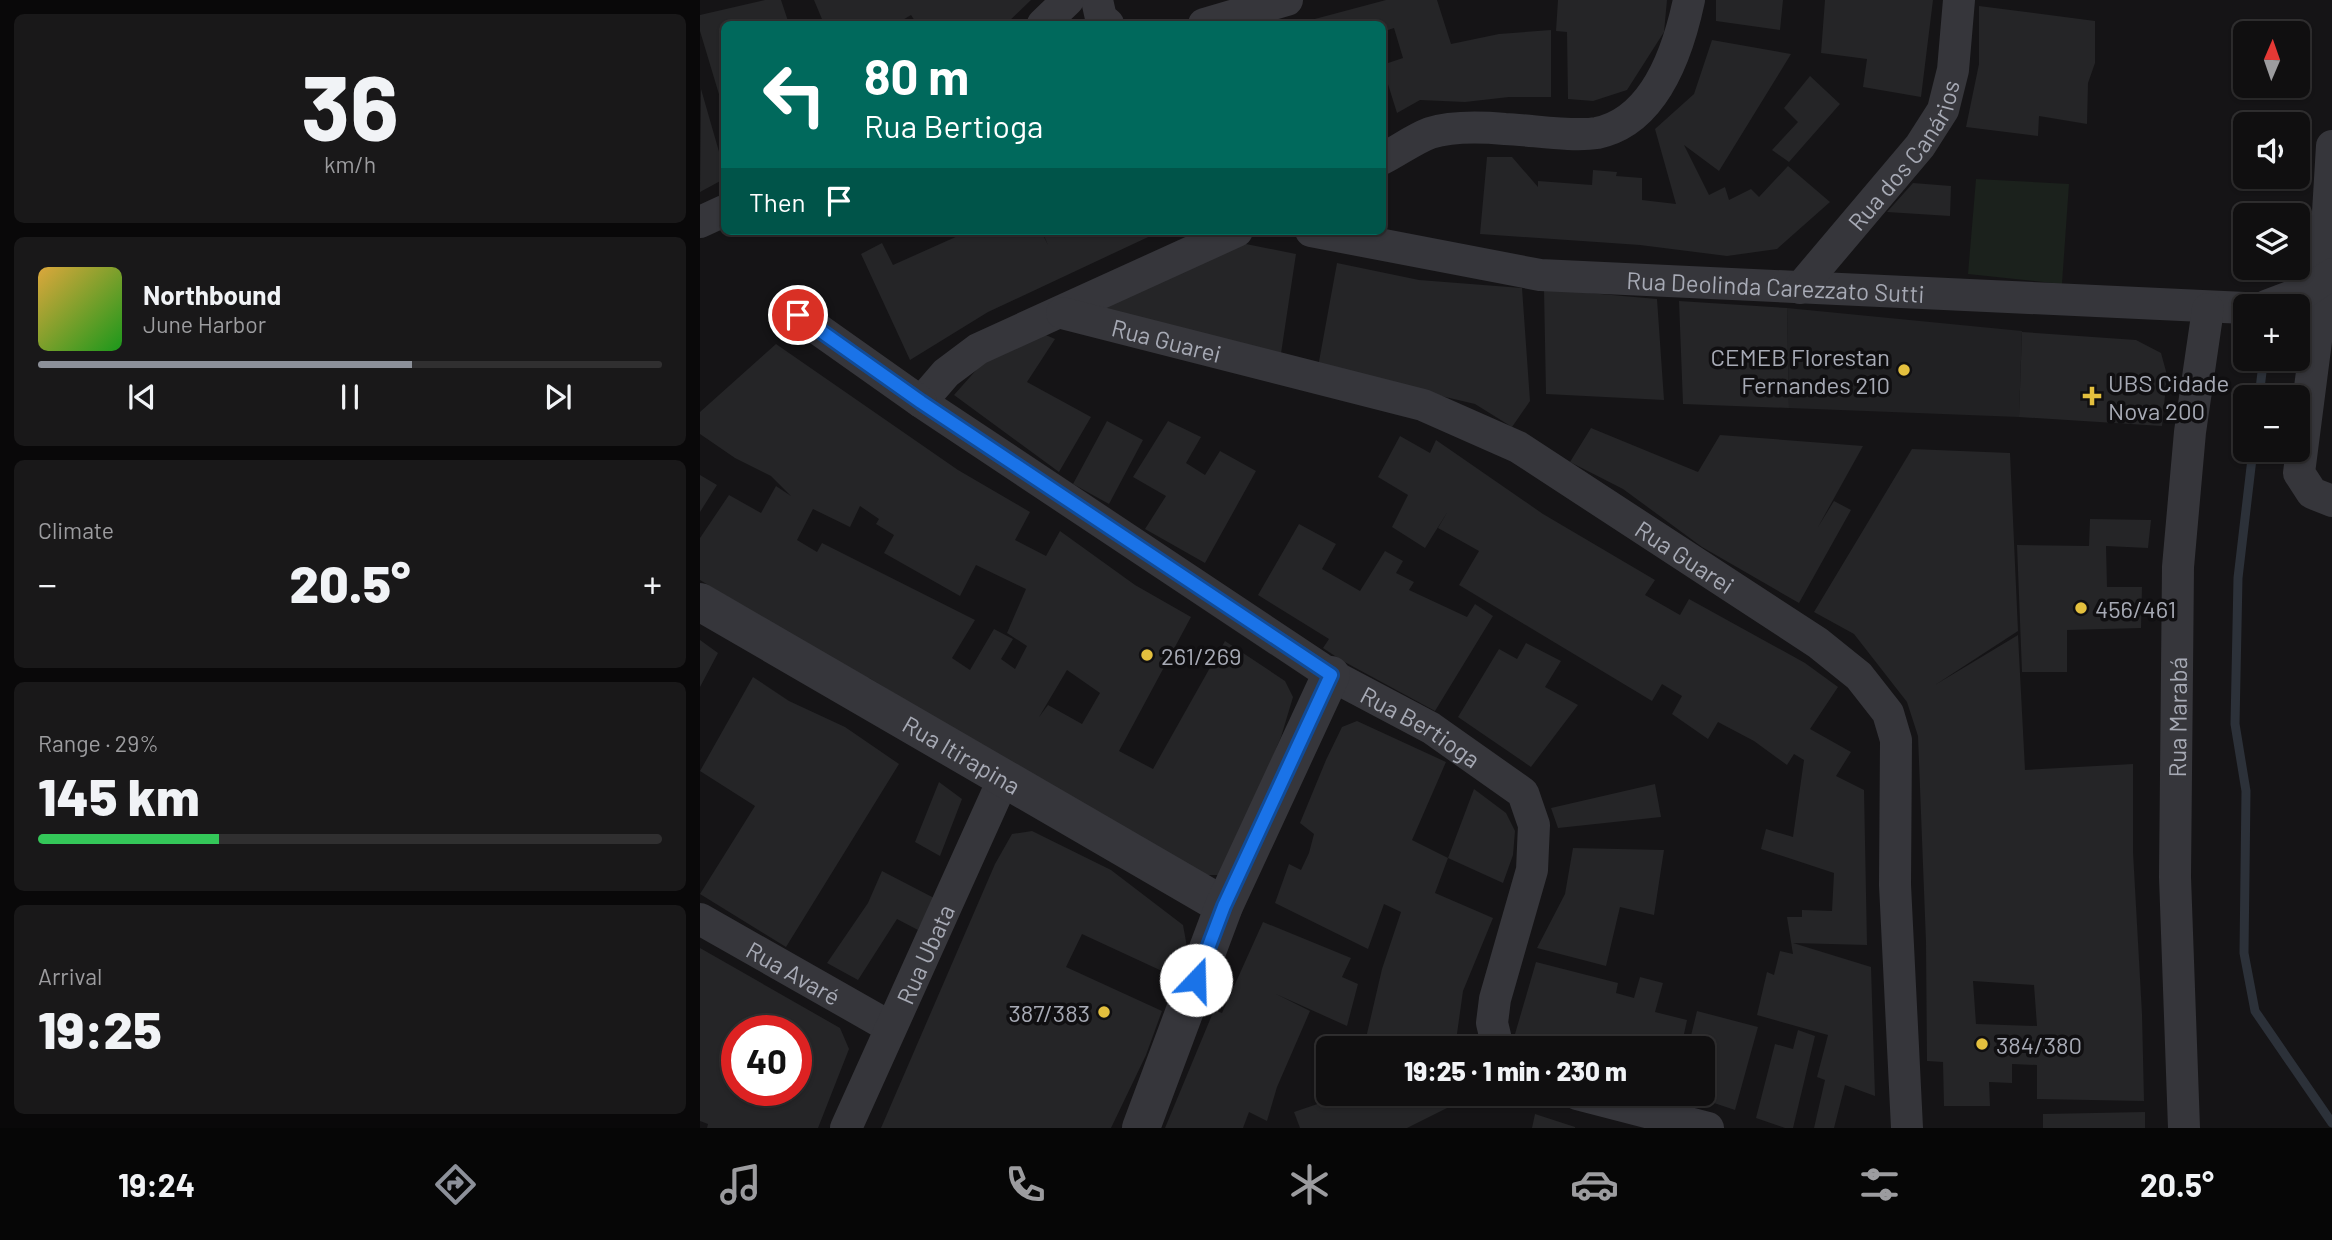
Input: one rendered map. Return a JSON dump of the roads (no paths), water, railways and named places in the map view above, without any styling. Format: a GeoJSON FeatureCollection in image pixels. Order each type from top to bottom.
{"type":"FeatureCollection","features":[{"type":"Feature","properties":{"kind":"street"},"geometry":{"type":"LineString","coordinates":[[1046,21],[1068,0]]}},
{"type":"Feature","properties":{"kind":"street"},"geometry":{"type":"LineString","coordinates":[[1097,0],[1101,18],[1104,21]]}},
{"type":"Feature","properties":{"kind":"street"},"geometry":{"type":"LineString","coordinates":[[1214,21],[1287,0]]}},
{"type":"Feature","properties":{"kind":"street"},"geometry":{"type":"LineString","coordinates":[[1386,157],[1431,133],[1485,128],[1594,133],[1626,124],[1641,109],[1664,75],[1682,36],[1689,0]]}},
{"type":"Feature","properties":{"kind":"street","name":"Rua dos Canários"},"geometry":{"type":"LineString","coordinates":[[1800,288],[1920,146],[1943,110],[1953,70],[1959,0]]}},
{"type":"Feature","properties":{"kind":"street"},"geometry":{"type":"LineString","coordinates":[[2332,146],[2328,276],[2299,473],[2312,493],[2332,500]]}},
{"type":"Feature","properties":{"kind":"street"},"geometry":{"type":"LineString","coordinates":[[700,222],[721,212]]}},
{"type":"Feature","properties":{"kind":"street"},"geometry":{"type":"LineString","coordinates":[[921,402],[946,373],[978,349],[1228,235]]}},
{"type":"Feature","properties":{"kind":"street","name":"Rua Deolinda Carezzato Sutti"},"geometry":{"type":"LineString","coordinates":[[1332,235],[1540,275],[2233,308]]}},
{"type":"Feature","properties":{"kind":"street"},"geometry":{"type":"LineString","coordinates":[[2298,294],[2328,276]]}},
{"type":"Feature","properties":{"kind":"street","name":"Rua Marabá"},"geometry":{"type":"LineString","coordinates":[[2184,1128],[2175,877],[2178,567],[2190,432],[2208,309]]}},
{"type":"Feature","properties":{"kind":"street","name":"Rua Guarei"},"geometry":{"type":"LineString","coordinates":[[1062,313],[1423,405],[1518,447],[1818,643],[1859,676],[1888,713],[1896,740],[1895,885],[1908,1128]]}},
{"type":"Feature","properties":{"kind":"street","name":"Rua Bertioga"},"geometry":{"type":"LineString","coordinates":[[798,315],[921,402],[1331,675],[1432,728],[1523,793],[1534,825],[1532,870],[1495,999],[1492,1023],[1495,1036]]}},
{"type":"Feature","properties":{"kind":"street","name":"Rua Itirapina"},"geometry":{"type":"LineString","coordinates":[[700,602],[1224,906]]}},
{"type":"Feature","properties":{"kind":"street"},"geometry":{"type":"LineString","coordinates":[[1141,1128],[1224,906],[1331,675]]}},
{"type":"Feature","properties":{"kind":"street","name":"Rua Ubata"},"geometry":{"type":"LineString","coordinates":[[846,1128],[1003,779]]}},
{"type":"Feature","properties":{"kind":"street","name":"Rua Avaré"},"geometry":{"type":"LineString","coordinates":[[700,919],[890,1027]]}},
{"type":"Feature","properties":{"kind":"street"},"geometry":{"type":"LineString","coordinates":[[1623,1106],[1708,1128]]}},
{"type":"Feature","properties":{"kind":"waterway"},"geometry":{"type":"LineString","coordinates":[[2260,385],[2262,372]]}},
{"type":"Feature","properties":{"kind":"waterway"},"geometry":{"type":"LineString","coordinates":[[2252,462],[2238,578],[2235,724],[2246,791],[2244,953],[2255,1011],[2332,1123]]}},
{"type":"Feature","properties":{"kind":"place","name":"CEMEB Florestan Fernandes 210"},"geometry":{"type":"Point","coordinates":[1904,370]}},
{"type":"Feature","properties":{"kind":"place","name":"UBS Cidade Nova 200"},"geometry":{"type":"Point","coordinates":[2092,396]}},
{"type":"Feature","properties":{"kind":"place","name":"456/461"},"geometry":{"type":"Point","coordinates":[2081,608]}},
{"type":"Feature","properties":{"kind":"place","name":"261/269"},"geometry":{"type":"Point","coordinates":[1147,655]}},
{"type":"Feature","properties":{"kind":"place","name":"387/383"},"geometry":{"type":"Point","coordinates":[1104,1012]}},
{"type":"Feature","properties":{"kind":"place","name":"384/380"},"geometry":{"type":"Point","coordinates":[1982,1044]}}]}
